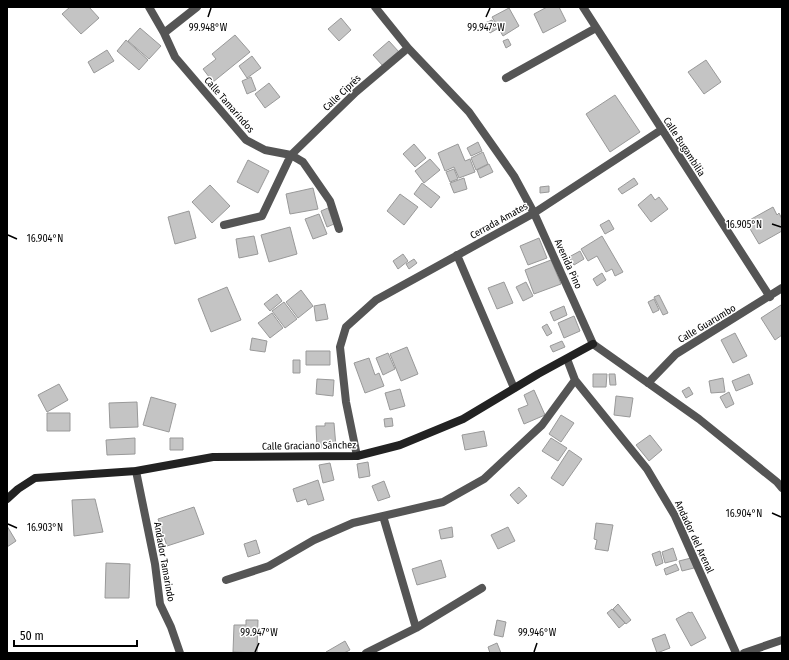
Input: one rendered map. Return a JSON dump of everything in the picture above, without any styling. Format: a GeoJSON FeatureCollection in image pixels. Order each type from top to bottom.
{"type":"FeatureCollection","features":[{"type":"Feature","properties":{"kind":"street","name":"Calle Tamarindos"},"geometry":{"type":"LineString","coordinates":[[149,7],[164,33],[175,57],[246,140],[265,150],[290,155],[303,162],[330,201],[339,229]]}},
{"type":"Feature","properties":{"kind":"street"},"geometry":{"type":"LineString","coordinates":[[164,33],[197,7]]}},
{"type":"Feature","properties":{"kind":"street","name":"Avenida Pino"},"geometry":{"type":"LineString","coordinates":[[375,7],[408,48],[469,112],[514,176],[534,213],[593,344]]}},
{"type":"Feature","properties":{"kind":"street","name":"Calle Bugambilia"},"geometry":{"type":"LineString","coordinates":[[583,7],[770,297]]}},
{"type":"Feature","properties":{"kind":"street"},"geometry":{"type":"LineString","coordinates":[[506,78],[596,28]]}},
{"type":"Feature","properties":{"kind":"street","name":"Calle Ciprés"},"geometry":{"type":"LineString","coordinates":[[290,155],[356,92],[408,48]]}},
{"type":"Feature","properties":{"kind":"street","name":"Cerrada Amates"},"geometry":{"type":"LineString","coordinates":[[357,456],[346,402],[340,347],[346,327],[376,300],[534,213],[661,130]]}},
{"type":"Feature","properties":{"kind":"street"},"geometry":{"type":"LineString","coordinates":[[224,225],[262,216],[290,155]]}},
{"type":"Feature","properties":{"kind":"street"},"geometry":{"type":"LineString","coordinates":[[457,255],[514,388]]}},
{"type":"Feature","properties":{"kind":"street","name":"Calle Guarumbo"},"geometry":{"type":"LineString","coordinates":[[648,383],[676,354],[770,297],[782,288]]}},
{"type":"Feature","properties":{"kind":"street"},"geometry":{"type":"LineString","coordinates":[[593,344],[699,419],[777,482],[782,488]]}},
{"type":"Feature","properties":{"kind":"street","name":"Calle Graciano Sánchez"},"geometry":{"type":"LineString","coordinates":[[7,499],[18,489],[35,478],[136,471],[213,457],[357,456],[400,445],[463,419],[514,388],[593,344]]}},
{"type":"Feature","properties":{"kind":"street","name":"Andador del Arenal"},"geometry":{"type":"LineString","coordinates":[[567,359],[575,380],[647,469],[675,516],[736,653]]}},
{"type":"Feature","properties":{"kind":"street"},"geometry":{"type":"LineString","coordinates":[[226,580],[269,566],[314,540],[353,523],[443,502],[484,479],[542,426],[575,380]]}},
{"type":"Feature","properties":{"kind":"street","name":"Andador Tamarindo"},"geometry":{"type":"LineString","coordinates":[[136,471],[155,564],[160,604],[171,627],[180,653]]}},
{"type":"Feature","properties":{"kind":"street"},"geometry":{"type":"LineString","coordinates":[[383,516],[416,628]]}},
{"type":"Feature","properties":{"kind":"street"},"geometry":{"type":"LineString","coordinates":[[366,653],[416,628],[482,588]]}},
{"type":"Feature","properties":{"kind":"street"},"geometry":{"type":"LineString","coordinates":[[744,653],[782,640]]}},
{"type":"Feature","properties":{"kind":"building"},"geometry":{"type":"Polygon","coordinates":[[[70,7],[89,7],[99,18],[81,34],[62,14],[70,7]]]}},
{"type":"Feature","properties":{"kind":"building"},"geometry":{"type":"Polygon","coordinates":[[[547,7],[559,7],[566,21],[543,33],[534,14],[547,7]]]}},
{"type":"Feature","properties":{"kind":"building"},"geometry":{"type":"Polygon","coordinates":[[[509,8],[519,26],[503,36],[492,17],[509,8]]]}},
{"type":"Feature","properties":{"kind":"building"},"geometry":{"type":"Polygon","coordinates":[[[341,18],[351,30],[339,41],[328,29],[341,18]]]}},
{"type":"Feature","properties":{"kind":"building"},"geometry":{"type":"Polygon","coordinates":[[[492,20],[497,29],[490,33],[485,23],[492,20]]]}},
{"type":"Feature","properties":{"kind":"building"},"geometry":{"type":"Polygon","coordinates":[[[140,28],[161,46],[149,59],[128,41],[140,28]]]}},
{"type":"Feature","properties":{"kind":"building"},"geometry":{"type":"Polygon","coordinates":[[[235,35],[250,52],[213,82],[203,69],[216,59],[212,54],[235,35]]]}},
{"type":"Feature","properties":{"kind":"building"},"geometry":{"type":"Polygon","coordinates":[[[508,39],[511,45],[506,48],[503,41],[508,39]]]}},
{"type":"Feature","properties":{"kind":"building"},"geometry":{"type":"Polygon","coordinates":[[[126,40],[148,60],[139,70],[117,51],[126,40]]]}},
{"type":"Feature","properties":{"kind":"building"},"geometry":{"type":"Polygon","coordinates":[[[389,41],[399,52],[383,66],[373,55],[389,41]]]}},
{"type":"Feature","properties":{"kind":"building"},"geometry":{"type":"Polygon","coordinates":[[[107,50],[114,61],[94,73],[88,62],[107,50]]]}},
{"type":"Feature","properties":{"kind":"building"},"geometry":{"type":"Polygon","coordinates":[[[252,56],[261,68],[247,78],[239,66],[252,56]]]}},
{"type":"Feature","properties":{"kind":"building"},"geometry":{"type":"Polygon","coordinates":[[[706,60],[721,82],[704,94],[688,72],[706,60]]]}},
{"type":"Feature","properties":{"kind":"building"},"geometry":{"type":"Polygon","coordinates":[[[251,77],[256,90],[247,94],[242,81],[251,77]]]}},
{"type":"Feature","properties":{"kind":"building"},"geometry":{"type":"Polygon","coordinates":[[[269,83],[280,97],[265,108],[255,94],[269,83]]]}},
{"type":"Feature","properties":{"kind":"building"},"geometry":{"type":"Polygon","coordinates":[[[615,95],[640,132],[610,152],[586,114],[615,95]]]}},
{"type":"Feature","properties":{"kind":"building"},"geometry":{"type":"Polygon","coordinates":[[[478,142],[482,151],[471,156],[467,148],[478,142]]]}},
{"type":"Feature","properties":{"kind":"building"},"geometry":{"type":"Polygon","coordinates":[[[414,144],[426,158],[415,167],[403,154],[414,144]]]}},
{"type":"Feature","properties":{"kind":"building"},"geometry":{"type":"Polygon","coordinates":[[[458,144],[465,161],[470,159],[475,172],[459,178],[454,167],[445,171],[438,153],[458,144]]]}},
{"type":"Feature","properties":{"kind":"building"},"geometry":{"type":"Polygon","coordinates":[[[483,152],[488,164],[476,170],[471,158],[483,152]]]}},
{"type":"Feature","properties":{"kind":"building"},"geometry":{"type":"Polygon","coordinates":[[[430,159],[440,170],[424,183],[415,171],[430,159]]]}},
{"type":"Feature","properties":{"kind":"building"},"geometry":{"type":"Polygon","coordinates":[[[248,160],[269,171],[258,193],[237,182],[248,160]]]}},
{"type":"Feature","properties":{"kind":"building"},"geometry":{"type":"Polygon","coordinates":[[[489,164],[493,172],[480,178],[477,170],[489,164]]]}},
{"type":"Feature","properties":{"kind":"building"},"geometry":{"type":"Polygon","coordinates":[[[454,169],[458,179],[450,182],[446,172],[454,169]]]}},
{"type":"Feature","properties":{"kind":"building"},"geometry":{"type":"Polygon","coordinates":[[[464,178],[467,189],[454,193],[450,183],[464,178]]]}},
{"type":"Feature","properties":{"kind":"building"},"geometry":{"type":"Polygon","coordinates":[[[634,178],[638,184],[622,194],[618,189],[634,178]]]}},
{"type":"Feature","properties":{"kind":"building"},"geometry":{"type":"Polygon","coordinates":[[[422,183],[440,197],[431,208],[414,194],[422,183]]]}},
{"type":"Feature","properties":{"kind":"building"},"geometry":{"type":"Polygon","coordinates":[[[210,185],[230,206],[212,223],[192,202],[210,185]]]}},
{"type":"Feature","properties":{"kind":"building"},"geometry":{"type":"Polygon","coordinates":[[[549,186],[549,192],[540,193],[540,187],[549,186]]]}},
{"type":"Feature","properties":{"kind":"building"},"geometry":{"type":"Polygon","coordinates":[[[313,188],[318,209],[290,214],[286,194],[313,188]]]}},
{"type":"Feature","properties":{"kind":"building"},"geometry":{"type":"Polygon","coordinates":[[[400,194],[418,207],[404,225],[387,211],[400,194]]]}},
{"type":"Feature","properties":{"kind":"building"},"geometry":{"type":"Polygon","coordinates":[[[651,194],[655,200],[659,197],[668,209],[651,222],[638,205],[651,194]]]}},
{"type":"Feature","properties":{"kind":"building"},"geometry":{"type":"Polygon","coordinates":[[[773,207],[777,215],[779,213],[782,219],[782,231],[759,244],[746,222],[773,207]]]}},
{"type":"Feature","properties":{"kind":"building"},"geometry":{"type":"Polygon","coordinates":[[[328,208],[334,224],[327,227],[321,211],[328,208]]]}},
{"type":"Feature","properties":{"kind":"building"},"geometry":{"type":"Polygon","coordinates":[[[189,211],[196,238],[175,244],[168,217],[189,211]]]}},
{"type":"Feature","properties":{"kind":"building"},"geometry":{"type":"Polygon","coordinates":[[[319,214],[327,234],[313,239],[305,219],[319,214]]]}},
{"type":"Feature","properties":{"kind":"building"},"geometry":{"type":"Polygon","coordinates":[[[609,220],[614,229],[605,234],[600,225],[609,220]]]}},
{"type":"Feature","properties":{"kind":"building"},"geometry":{"type":"Polygon","coordinates":[[[290,227],[297,254],[269,262],[261,235],[290,227]]]}},
{"type":"Feature","properties":{"kind":"building"},"geometry":{"type":"Polygon","coordinates":[[[254,236],[258,254],[239,258],[236,239],[254,236]]]}},
{"type":"Feature","properties":{"kind":"building"},"geometry":{"type":"Polygon","coordinates":[[[602,236],[623,272],[615,276],[612,269],[606,272],[597,256],[588,261],[581,249],[602,236]]]}},
{"type":"Feature","properties":{"kind":"building"},"geometry":{"type":"Polygon","coordinates":[[[539,238],[547,258],[528,265],[520,246],[539,238]]]}},
{"type":"Feature","properties":{"kind":"building"},"geometry":{"type":"Polygon","coordinates":[[[580,251],[584,259],[574,265],[569,257],[580,251]]]}},
{"type":"Feature","properties":{"kind":"building"},"geometry":{"type":"Polygon","coordinates":[[[403,254],[408,261],[398,269],[393,261],[403,254]]]}},
{"type":"Feature","properties":{"kind":"building"},"geometry":{"type":"Polygon","coordinates":[[[414,259],[417,263],[409,269],[406,264],[414,259]]]}},
{"type":"Feature","properties":{"kind":"building"},"geometry":{"type":"Polygon","coordinates":[[[551,260],[561,284],[534,294],[525,270],[551,260]]]}},
{"type":"Feature","properties":{"kind":"building"},"geometry":{"type":"Polygon","coordinates":[[[602,273],[606,280],[597,286],[593,279],[602,273]]]}},
{"type":"Feature","properties":{"kind":"building"},"geometry":{"type":"Polygon","coordinates":[[[504,282],[513,303],[497,309],[488,288],[504,282]]]}},
{"type":"Feature","properties":{"kind":"building"},"geometry":{"type":"Polygon","coordinates":[[[526,282],[533,296],[523,301],[516,287],[526,282]]]}},
{"type":"Feature","properties":{"kind":"building"},"geometry":{"type":"Polygon","coordinates":[[[227,287],[241,320],[211,332],[198,299],[227,287]]]}},
{"type":"Feature","properties":{"kind":"building"},"geometry":{"type":"Polygon","coordinates":[[[301,290],[313,306],[298,318],[286,302],[301,290]]]}},
{"type":"Feature","properties":{"kind":"building"},"geometry":{"type":"Polygon","coordinates":[[[277,294],[282,301],[270,311],[264,304],[277,294]]]}},
{"type":"Feature","properties":{"kind":"building"},"geometry":{"type":"Polygon","coordinates":[[[659,295],[668,313],[663,315],[654,297],[659,295]]]}},
{"type":"Feature","properties":{"kind":"building"},"geometry":{"type":"Polygon","coordinates":[[[654,299],[659,310],[653,313],[648,302],[654,299]]]}},
{"type":"Feature","properties":{"kind":"building"},"geometry":{"type":"Polygon","coordinates":[[[284,302],[297,319],[285,328],[272,311],[284,302]]]}},
{"type":"Feature","properties":{"kind":"building"},"geometry":{"type":"Polygon","coordinates":[[[325,304],[328,319],[316,321],[314,306],[325,304]]]}},
{"type":"Feature","properties":{"kind":"building"},"geometry":{"type":"Polygon","coordinates":[[[781,305],[782,335],[775,340],[761,318],[781,305]]]}},
{"type":"Feature","properties":{"kind":"building"},"geometry":{"type":"Polygon","coordinates":[[[564,306],[567,315],[554,321],[550,312],[564,306]]]}},
{"type":"Feature","properties":{"kind":"building"},"geometry":{"type":"Polygon","coordinates":[[[272,313],[283,328],[270,338],[258,323],[272,313]]]}},
{"type":"Feature","properties":{"kind":"building"},"geometry":{"type":"Polygon","coordinates":[[[574,316],[580,331],[564,338],[558,323],[574,316]]]}},
{"type":"Feature","properties":{"kind":"building"},"geometry":{"type":"Polygon","coordinates":[[[547,324],[552,333],[547,336],[542,327],[547,324]]]}},
{"type":"Feature","properties":{"kind":"building"},"geometry":{"type":"Polygon","coordinates":[[[735,333],[747,356],[733,363],[721,340],[735,333]]]}},
{"type":"Feature","properties":{"kind":"building"},"geometry":{"type":"Polygon","coordinates":[[[252,338],[267,341],[265,352],[250,350],[252,338]]]}},
{"type":"Feature","properties":{"kind":"building"},"geometry":{"type":"Polygon","coordinates":[[[562,341],[565,347],[553,352],[550,346],[562,341]]]}},
{"type":"Feature","properties":{"kind":"building"},"geometry":{"type":"Polygon","coordinates":[[[407,347],[418,374],[401,381],[390,354],[407,347]]]}},
{"type":"Feature","properties":{"kind":"building"},"geometry":{"type":"Polygon","coordinates":[[[306,351],[330,351],[330,365],[306,365],[306,351]]]}},
{"type":"Feature","properties":{"kind":"building"},"geometry":{"type":"Polygon","coordinates":[[[388,353],[395,369],[383,375],[376,358],[388,353]]]}},
{"type":"Feature","properties":{"kind":"building"},"geometry":{"type":"Polygon","coordinates":[[[369,358],[375,375],[379,373],[384,386],[365,393],[354,363],[369,358]]]}},
{"type":"Feature","properties":{"kind":"building"},"geometry":{"type":"Polygon","coordinates":[[[293,360],[300,360],[300,373],[293,373],[293,360]]]}},
{"type":"Feature","properties":{"kind":"building"},"geometry":{"type":"Polygon","coordinates":[[[593,374],[607,374],[606,387],[593,387],[593,374]]]}},
{"type":"Feature","properties":{"kind":"building"},"geometry":{"type":"Polygon","coordinates":[[[609,374],[615,374],[616,385],[610,385],[609,374]]]}},
{"type":"Feature","properties":{"kind":"building"},"geometry":{"type":"Polygon","coordinates":[[[749,374],[753,384],[736,391],[732,381],[749,374]]]}},
{"type":"Feature","properties":{"kind":"building"},"geometry":{"type":"Polygon","coordinates":[[[723,378],[725,392],[711,393],[709,381],[723,378]]]}},
{"type":"Feature","properties":{"kind":"building"},"geometry":{"type":"Polygon","coordinates":[[[317,379],[334,380],[333,396],[316,394],[317,379]]]}},
{"type":"Feature","properties":{"kind":"building"},"geometry":{"type":"Polygon","coordinates":[[[59,384],[68,400],[47,412],[38,395],[59,384]]]}},
{"type":"Feature","properties":{"kind":"building"},"geometry":{"type":"Polygon","coordinates":[[[689,387],[693,394],[686,398],[682,391],[689,387]]]}},
{"type":"Feature","properties":{"kind":"building"},"geometry":{"type":"Polygon","coordinates":[[[400,389],[405,406],[390,410],[385,393],[400,389]]]}},
{"type":"Feature","properties":{"kind":"building"},"geometry":{"type":"Polygon","coordinates":[[[534,390],[545,415],[524,424],[518,409],[528,405],[524,395],[534,390]]]}},
{"type":"Feature","properties":{"kind":"building"},"geometry":{"type":"Polygon","coordinates":[[[729,392],[734,404],[726,408],[720,397],[729,392]]]}},
{"type":"Feature","properties":{"kind":"building"},"geometry":{"type":"Polygon","coordinates":[[[616,396],[633,398],[630,417],[614,415],[616,396]]]}},
{"type":"Feature","properties":{"kind":"building"},"geometry":{"type":"Polygon","coordinates":[[[151,397],[176,404],[169,432],[143,425],[151,397]]]}},
{"type":"Feature","properties":{"kind":"building"},"geometry":{"type":"Polygon","coordinates":[[[137,402],[138,427],[110,428],[109,403],[137,402]]]}},
{"type":"Feature","properties":{"kind":"building"},"geometry":{"type":"Polygon","coordinates":[[[47,413],[70,413],[70,431],[47,431],[47,413]]]}},
{"type":"Feature","properties":{"kind":"building"},"geometry":{"type":"Polygon","coordinates":[[[561,415],[574,423],[561,442],[549,434],[561,415]]]}},
{"type":"Feature","properties":{"kind":"building"},"geometry":{"type":"Polygon","coordinates":[[[392,418],[393,426],[385,427],[384,419],[392,418]]]}},
{"type":"Feature","properties":{"kind":"building"},"geometry":{"type":"Polygon","coordinates":[[[325,423],[334,423],[336,447],[317,448],[316,426],[325,426],[325,423]]]}},
{"type":"Feature","properties":{"kind":"building"},"geometry":{"type":"Polygon","coordinates":[[[484,431],[487,446],[465,450],[462,435],[484,431]]]}},
{"type":"Feature","properties":{"kind":"building"},"geometry":{"type":"Polygon","coordinates":[[[650,435],[662,450],[649,461],[636,445],[650,435]]]}},
{"type":"Feature","properties":{"kind":"building"},"geometry":{"type":"Polygon","coordinates":[[[135,438],[135,454],[107,455],[106,440],[135,438]]]}},
{"type":"Feature","properties":{"kind":"building"},"geometry":{"type":"Polygon","coordinates":[[[170,438],[183,438],[183,450],[170,450],[170,438]]]}},
{"type":"Feature","properties":{"kind":"building"},"geometry":{"type":"Polygon","coordinates":[[[551,438],[567,448],[558,461],[542,451],[551,438]]]}},
{"type":"Feature","properties":{"kind":"building"},"geometry":{"type":"Polygon","coordinates":[[[569,450],[582,459],[563,486],[551,478],[569,450]]]}},
{"type":"Feature","properties":{"kind":"building"},"geometry":{"type":"Polygon","coordinates":[[[368,462],[370,476],[359,478],[357,464],[368,462]]]}},
{"type":"Feature","properties":{"kind":"building"},"geometry":{"type":"Polygon","coordinates":[[[330,463],[334,480],[323,483],[319,465],[330,463]]]}},
{"type":"Feature","properties":{"kind":"building"},"geometry":{"type":"Polygon","coordinates":[[[318,480],[324,500],[308,505],[306,499],[297,502],[293,489],[318,480]]]}},
{"type":"Feature","properties":{"kind":"building"},"geometry":{"type":"Polygon","coordinates":[[[384,481],[390,497],[378,501],[372,486],[384,481]]]}},
{"type":"Feature","properties":{"kind":"building"},"geometry":{"type":"Polygon","coordinates":[[[519,487],[527,496],[518,504],[510,495],[519,487]]]}},
{"type":"Feature","properties":{"kind":"building"},"geometry":{"type":"Polygon","coordinates":[[[95,499],[103,532],[74,536],[72,500],[95,499]]]}},
{"type":"Feature","properties":{"kind":"building"},"geometry":{"type":"Polygon","coordinates":[[[194,507],[204,534],[167,546],[158,519],[194,507]]]}},
{"type":"Feature","properties":{"kind":"building"},"geometry":{"type":"Polygon","coordinates":[[[596,523],[613,525],[608,551],[595,549],[597,540],[594,539],[596,523]]]}},
{"type":"Feature","properties":{"kind":"building"},"geometry":{"type":"Polygon","coordinates":[[[7,526],[16,541],[7,547],[7,526]]]}},
{"type":"Feature","properties":{"kind":"building"},"geometry":{"type":"Polygon","coordinates":[[[452,527],[453,537],[441,539],[439,530],[452,527]]]}},
{"type":"Feature","properties":{"kind":"building"},"geometry":{"type":"Polygon","coordinates":[[[508,527],[515,541],[498,549],[491,535],[508,527]]]}},
{"type":"Feature","properties":{"kind":"building"},"geometry":{"type":"Polygon","coordinates":[[[256,540],[260,553],[248,557],[244,544],[256,540]]]}},
{"type":"Feature","properties":{"kind":"building"},"geometry":{"type":"Polygon","coordinates":[[[673,548],[677,560],[665,563],[662,552],[673,548]]]}},
{"type":"Feature","properties":{"kind":"building"},"geometry":{"type":"Polygon","coordinates":[[[660,551],[663,563],[656,566],[652,554],[660,551]]]}},
{"type":"Feature","properties":{"kind":"building"},"geometry":{"type":"Polygon","coordinates":[[[691,558],[694,568],[682,571],[679,561],[691,558]]]}},
{"type":"Feature","properties":{"kind":"building"},"geometry":{"type":"Polygon","coordinates":[[[441,560],[446,577],[417,585],[412,569],[441,560]]]}},
{"type":"Feature","properties":{"kind":"building"},"geometry":{"type":"Polygon","coordinates":[[[106,563],[130,564],[129,598],[105,598],[106,563]]]}},
{"type":"Feature","properties":{"kind":"building"},"geometry":{"type":"Polygon","coordinates":[[[676,564],[679,570],[666,575],[664,569],[676,564]]]}},
{"type":"Feature","properties":{"kind":"building"},"geometry":{"type":"Polygon","coordinates":[[[618,604],[631,620],[626,624],[613,609],[618,604]]]}},
{"type":"Feature","properties":{"kind":"building"},"geometry":{"type":"Polygon","coordinates":[[[612,609],[625,623],[619,628],[607,613],[612,609]]]}},
{"type":"Feature","properties":{"kind":"building"},"geometry":{"type":"Polygon","coordinates":[[[689,612],[692,612],[706,638],[691,646],[676,619],[689,612]]]}},
{"type":"Feature","properties":{"kind":"building"},"geometry":{"type":"Polygon","coordinates":[[[246,620],[258,620],[257,653],[233,652],[234,625],[246,625],[246,620]]]}},
{"type":"Feature","properties":{"kind":"building"},"geometry":{"type":"Polygon","coordinates":[[[497,620],[506,622],[503,637],[494,635],[497,620]]]}},
{"type":"Feature","properties":{"kind":"building"},"geometry":{"type":"Polygon","coordinates":[[[665,634],[670,648],[657,653],[652,639],[665,634]]]}},
{"type":"Feature","properties":{"kind":"building"},"geometry":{"type":"Polygon","coordinates":[[[345,641],[350,650],[344,653],[326,652],[345,641]]]}},
{"type":"Feature","properties":{"kind":"building"},"geometry":{"type":"Polygon","coordinates":[[[497,643],[501,653],[490,653],[488,647],[497,643]]]}}]}
